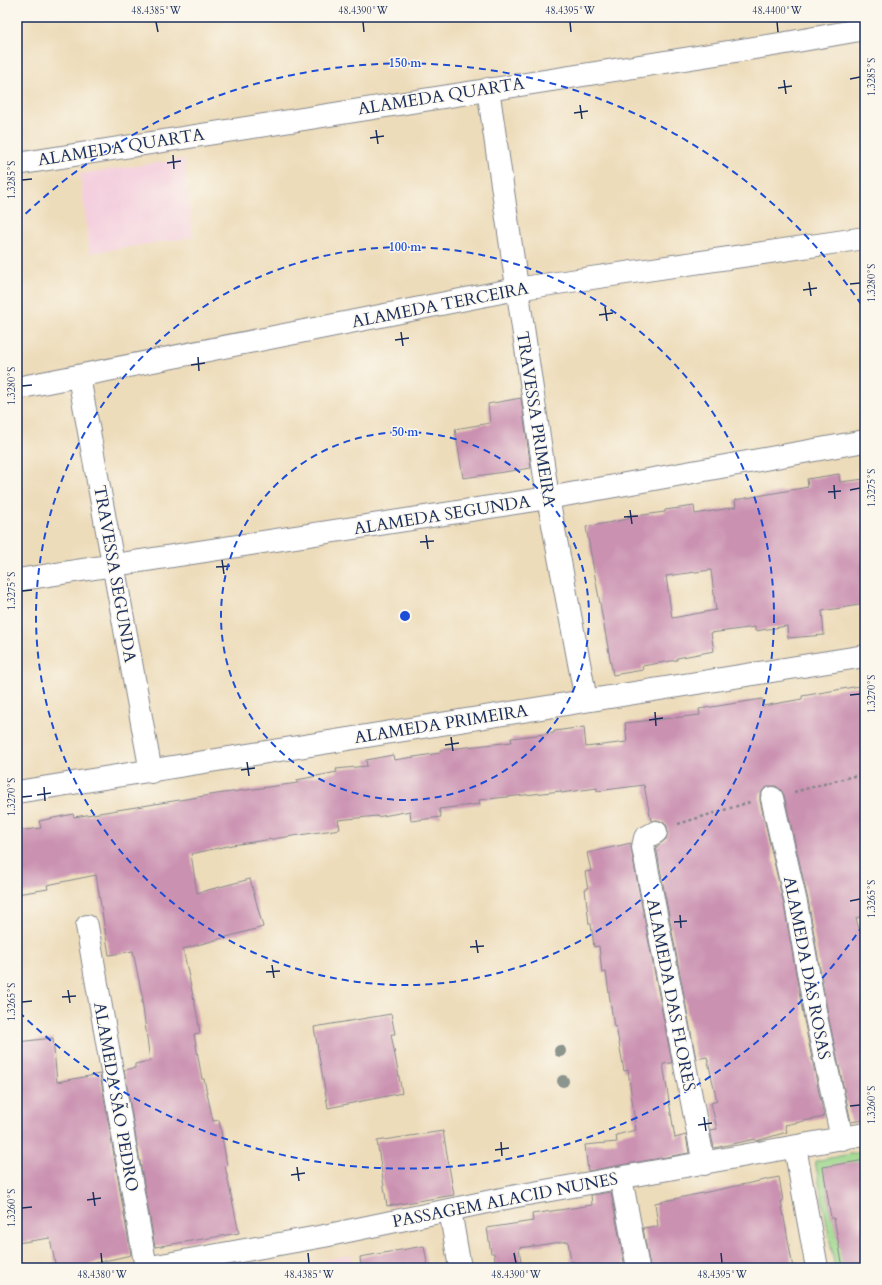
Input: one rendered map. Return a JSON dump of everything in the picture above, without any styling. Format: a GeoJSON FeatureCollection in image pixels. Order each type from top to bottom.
{"type":"FeatureCollection","features":[{"type":"Feature","properties":{"kind":"street","name":"ALAMEDA QUARTA"},"geometry":{"type":"LineString","coordinates":[[17,164],[786,43],[865,29]]}},
{"type":"Feature","properties":{"kind":"street","name":"TRAVESSA PRIMEIRA"},"geometry":{"type":"LineString","coordinates":[[488,89],[516,289],[548,498],[586,700]]}},
{"type":"Feature","properties":{"kind":"street","name":"ALAMEDA TERCEIRA"},"geometry":{"type":"LineString","coordinates":[[17,388],[79,377],[516,289],[865,238]]}},
{"type":"Feature","properties":{"kind":"street","name":"TRAVESSA SEGUNDA"},"geometry":{"type":"LineString","coordinates":[[79,377],[151,772]]}},
{"type":"Feature","properties":{"kind":"street","name":"ALAMEDA SEGUNDA"},"geometry":{"type":"LineString","coordinates":[[17,580],[548,498],[865,441]]}},
{"type":"Feature","properties":{"kind":"street","name":"ALAMEDA PRIMEIRA"},"geometry":{"type":"LineString","coordinates":[[17,792],[151,772],[586,700],[865,656]]}},
{"type":"Feature","properties":{"kind":"street","name":"ALAMEDA DAS ROSAS"},"geometry":{"type":"LineString","coordinates":[[772,798],[796,903],[816,1017],[842,1139]]}},
{"type":"Feature","properties":{"kind":"street","name":"ALAMEDA DAS FLORES"},"geometry":{"type":"LineString","coordinates":[[656,832],[646,838],[643,847],[704,1164]]}},
{"type":"Feature","properties":{"kind":"street","name":"ALAMEDA SÃO PEDRO"},"geometry":{"type":"LineString","coordinates":[[87,926],[145,1268]]}},
{"type":"Feature","properties":{"kind":"street","name":"PASSAGEM ALACID NUNES"},"geometry":{"type":"LineString","coordinates":[[145,1268],[324,1236],[450,1210],[621,1178],[795,1148],[865,1134]]}},
{"type":"Feature","properties":{"kind":"street"},"geometry":{"type":"LineString","coordinates":[[795,1148],[817,1268]]}},
{"type":"Feature","properties":{"kind":"street"},"geometry":{"type":"LineString","coordinates":[[621,1178],[638,1268]]}},
{"type":"Feature","properties":{"kind":"street"},"geometry":{"type":"LineString","coordinates":[[450,1210],[460,1268]]}},
{"type":"Feature","properties":{"kind":"shaded area"},"geometry":{"type":"Polygon","coordinates":[[[184,159],[193,237],[90,253],[80,174],[184,159]]]}},
{"type":"Feature","properties":{"kind":"shaded area"},"geometry":{"type":"Polygon","coordinates":[[[351,1255],[352,1268],[285,1268],[351,1255]]]}},
{"type":"Feature","properties":{"kind":"green space"},"geometry":{"type":"Polygon","coordinates":[[[865,1151],[865,1268],[835,1268],[815,1161],[865,1151]]]}},
{"type":"Feature","properties":{"kind":"building"},"geometry":{"type":"Polygon","coordinates":[[[521,398],[531,468],[463,478],[455,429],[490,423],[488,404],[521,398]]]}},
{"type":"Feature","properties":{"kind":"building"},"geometry":{"type":"Polygon","coordinates":[[[839,474],[840,482],[865,479],[865,604],[822,611],[824,635],[788,638],[787,626],[755,631],[755,627],[711,633],[714,651],[677,658],[677,660],[642,666],[643,670],[613,675],[586,527],[628,519],[628,517],[694,506],[695,514],[736,507],[735,500],[808,487],[807,479],[839,474]],[[711,570],[666,576],[672,618],[716,610],[711,570]]]}},
{"type":"Feature","properties":{"kind":"building"},"geometry":{"type":"Polygon","coordinates":[[[865,685],[865,916],[856,918],[865,950],[865,1120],[851,1122],[828,1015],[808,900],[784,795],[776,786],[770,786],[764,789],[760,794],[760,801],[784,905],[804,1020],[824,1117],[785,1125],[787,1132],[756,1141],[755,1139],[714,1148],[710,1130],[717,1129],[711,1103],[717,1101],[707,1057],[696,1059],[656,847],[666,839],[668,832],[667,826],[663,822],[657,820],[651,821],[644,785],[597,791],[597,788],[561,793],[561,791],[479,800],[480,804],[439,809],[441,817],[411,821],[410,811],[377,817],[338,820],[340,829],[232,845],[191,854],[197,893],[250,879],[263,927],[183,949],[200,1033],[194,1034],[202,1079],[204,1079],[213,1121],[219,1120],[227,1165],[225,1166],[239,1233],[155,1247],[124,1070],[135,1068],[135,1064],[150,1061],[143,1000],[133,951],[109,955],[96,875],[47,885],[48,889],[17,894],[17,831],[41,828],[39,821],[73,814],[74,817],[217,794],[298,783],[297,780],[337,772],[336,769],[367,766],[366,760],[393,755],[394,760],[440,753],[440,750],[512,742],[511,738],[554,733],[554,731],[584,727],[586,747],[627,742],[625,723],[700,715],[699,709],[762,699],[763,706],[802,699],[802,696],[865,685]]]}},
{"type":"Feature","properties":{"kind":"building"},"geometry":{"type":"Polygon","coordinates":[[[631,843],[672,1063],[663,1064],[675,1138],[686,1135],[689,1153],[588,1171],[585,1145],[617,1142],[616,1135],[636,1130],[628,1070],[624,1071],[616,1026],[614,1027],[606,972],[602,973],[599,946],[594,947],[591,924],[589,924],[585,889],[588,889],[585,872],[591,871],[587,853],[631,843]]]}},
{"type":"Feature","properties":{"kind":"building"},"geometry":{"type":"Polygon","coordinates":[[[391,1014],[395,1034],[391,1034],[402,1093],[328,1108],[314,1027],[391,1014]]]}},
{"type":"Feature","properties":{"kind":"building"},"geometry":{"type":"Polygon","coordinates":[[[53,1038],[57,1082],[100,1074],[131,1255],[73,1268],[56,1268],[50,1238],[17,1243],[17,1042],[53,1038]]]}},
{"type":"Feature","properties":{"kind":"building"},"geometry":{"type":"Polygon","coordinates":[[[443,1131],[454,1195],[387,1206],[377,1141],[443,1131]]]}},
{"type":"Feature","properties":{"kind":"building"},"geometry":{"type":"Polygon","coordinates":[[[865,1160],[865,1268],[843,1268],[834,1218],[831,1218],[823,1167],[865,1160]]]}},
{"type":"Feature","properties":{"kind":"building"},"geometry":{"type":"Polygon","coordinates":[[[779,1177],[783,1201],[781,1201],[793,1268],[650,1268],[643,1228],[658,1226],[655,1203],[779,1177]]]}},
{"type":"Feature","properties":{"kind":"building"},"geometry":{"type":"Polygon","coordinates":[[[611,1192],[625,1268],[575,1268],[574,1262],[571,1262],[568,1241],[519,1248],[522,1268],[496,1268],[494,1253],[491,1253],[487,1228],[533,1221],[532,1214],[592,1205],[591,1195],[611,1192]]]}},
{"type":"Feature","properties":{"kind":"building"},"geometry":{"type":"Polygon","coordinates":[[[424,1246],[428,1268],[361,1268],[360,1257],[424,1246]]]}}]}
